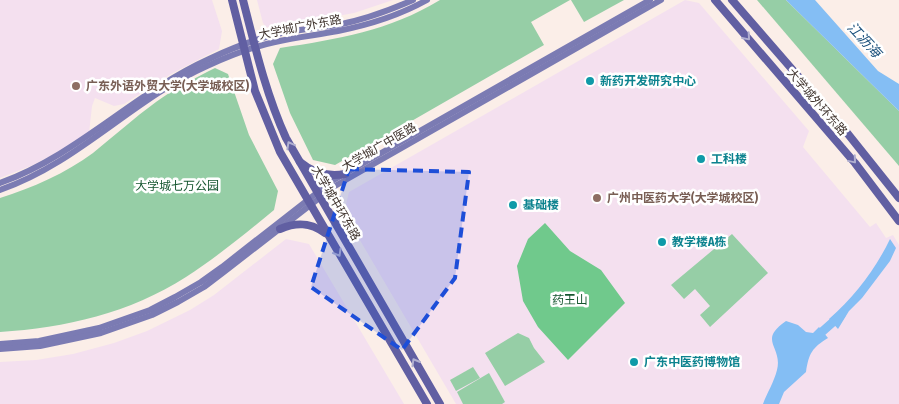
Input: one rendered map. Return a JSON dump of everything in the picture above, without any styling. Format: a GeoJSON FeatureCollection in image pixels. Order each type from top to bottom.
{"type":"FeatureCollection","features":[{"type":"Feature","properties":{"kind":"main road","name":"大学城中环东路"},"geometry":{"type":"LineString","coordinates":[[232,0],[255,91],[269,129],[287,166],[427,404]]}},
{"type":"Feature","properties":{"kind":"main road","name":"大学城中环东路"},"geometry":{"type":"LineString","coordinates":[[243,0],[254,44],[276,115],[298,160],[440,404]]}},
{"type":"Feature","properties":{"kind":"main road","name":"大学城广外东路"},"geometry":{"type":"LineString","coordinates":[[0,184],[58,156],[142,96],[196,65],[275,35],[365,18],[413,0]]}},
{"type":"Feature","properties":{"kind":"main road","name":"大学城广外东路"},"geometry":{"type":"LineString","coordinates":[[254,44],[367,25],[427,0]]}},
{"type":"Feature","properties":{"kind":"main road","name":"大学城广中医路"},"geometry":{"type":"LineString","coordinates":[[0,344],[39,341],[76,334],[110,325],[160,305],[201,282],[345,174],[650,0]]}},
{"type":"Feature","properties":{"kind":"main road","name":"大学城广中医路"},"geometry":{"type":"LineString","coordinates":[[318,195],[661,0]]}},
{"type":"Feature","properties":{"kind":"main road","name":"大学城外环东路"},"geometry":{"type":"LineString","coordinates":[[715,0],[855,163],[899,221]]}},
{"type":"Feature","properties":{"kind":"main road","name":"大学城外环东路"},"geometry":{"type":"LineString","coordinates":[[733,1],[844,129],[899,198]]}},
{"type":"Feature","properties":{"kind":"main road","name":"大学城广外东路"},"geometry":{"type":"LineString","coordinates":[[0,190],[32,177],[76,152],[173,84],[244,47]]}},
{"type":"Feature","properties":{"kind":"main road"},"geometry":{"type":"LineString","coordinates":[[298,160],[306,167],[321,174],[345,174]]}},
{"type":"Feature","properties":{"kind":"main road","name":"大学城广中医路"},"geometry":{"type":"LineString","coordinates":[[0,350],[40,346],[78,339],[152,315],[204,287],[280,229],[308,202]]}},
{"type":"Feature","properties":{"kind":"main road"},"geometry":{"type":"LineString","coordinates":[[280,229],[292,224],[307,224],[319,229],[329,237]]}},
{"type":"Feature","properties":{"kind":"highlighted area"},"geometry":{"type":"Polygon","coordinates":[[[349,169],[469,172],[455,278],[402,350],[311,287],[349,169]]]}},
{"type":"Feature","properties":{"kind":"shaded area","name":"广东外语外贸大学(大学城校区)"},"geometry":{"type":"Polygon","coordinates":[[[0,0],[212,0],[222,31],[219,49],[171,74],[124,104],[114,106],[95,98],[92,106],[89,133],[33,165],[0,178],[0,0]]]}},
{"type":"Feature","properties":{"kind":"shaded area"},"geometry":{"type":"Polygon","coordinates":[[[257,0],[393,0],[354,13],[272,28],[266,27],[263,23],[257,0]]]}},
{"type":"Feature","properties":{"kind":"shaded area","name":"广州中医药大学(大学城校区)"},"geometry":{"type":"Polygon","coordinates":[[[685,0],[699,3],[809,131],[803,147],[870,227],[876,223],[886,238],[893,235],[899,245],[899,404],[456,404],[344,213],[349,192],[685,0]]]}},
{"type":"Feature","properties":{"kind":"shaded area"},"geometry":{"type":"Polygon","coordinates":[[[286,239],[309,244],[404,404],[0,404],[0,362],[36,360],[73,354],[114,343],[147,331],[190,310],[214,295],[286,239]]]}},
{"type":"Feature","properties":{"kind":"green space"},"geometry":{"type":"Polygon","coordinates":[[[440,0],[570,0],[531,22],[544,45],[335,165],[313,160],[290,113],[273,64],[280,48],[363,32],[402,19],[440,0]]]}},
{"type":"Feature","properties":{"kind":"green space"},"geometry":{"type":"Polygon","coordinates":[[[571,0],[624,0],[584,22],[571,0]]]}},
{"type":"Feature","properties":{"kind":"green space"},"geometry":{"type":"Polygon","coordinates":[[[757,0],[786,0],[899,111],[899,166],[757,0]]]}},
{"type":"Feature","properties":{"kind":"green space","name":"大学城七万公园"},"geometry":{"type":"Polygon","coordinates":[[[215,68],[228,74],[249,135],[278,191],[274,210],[231,245],[165,290],[120,309],[73,322],[49,327],[0,332],[0,198],[36,185],[72,167],[93,153],[163,97],[215,68]]]}},
{"type":"Feature","properties":{"kind":"green space","name":"药王山"},"geometry":{"type":"Polygon","coordinates":[[[545,223],[570,251],[601,270],[625,303],[568,360],[538,327],[523,301],[517,266],[528,239],[545,223]]]}},
{"type":"Feature","properties":{"kind":"green space"},"geometry":{"type":"Polygon","coordinates":[[[732,234],[768,273],[710,327],[700,315],[710,306],[695,289],[684,299],[671,285],[732,234]]]}},
{"type":"Feature","properties":{"kind":"green space"},"geometry":{"type":"Polygon","coordinates":[[[518,333],[529,338],[545,362],[505,386],[485,353],[518,333]]]}},
{"type":"Feature","properties":{"kind":"green space"},"geometry":{"type":"Polygon","coordinates":[[[473,367],[480,378],[456,391],[450,380],[473,367]]]}},
{"type":"Feature","properties":{"kind":"green space"},"geometry":{"type":"Polygon","coordinates":[[[489,373],[505,402],[502,404],[463,404],[457,392],[489,373]]]}},
{"type":"Feature","properties":{"kind":"water"},"geometry":{"type":"Polygon","coordinates":[[[786,0],[815,0],[878,71],[899,84],[899,111],[786,0]]]}},
{"type":"Feature","properties":{"kind":"water"},"geometry":{"type":"Polygon","coordinates":[[[890,239],[896,248],[890,261],[862,298],[849,311],[838,329],[829,319],[864,282],[890,239]]]}},
{"type":"Feature","properties":{"kind":"water"},"geometry":{"type":"Polygon","coordinates":[[[786,321],[798,325],[806,332],[813,333],[819,327],[828,338],[812,352],[808,360],[806,372],[784,392],[779,404],[763,404],[777,370],[778,362],[772,339],[773,334],[786,321]]]}},
{"type":"Feature","properties":{"kind":"waterway"},"geometry":{"type":"LineString","coordinates":[[815,338],[841,315]]}},
{"type":"Feature","properties":{"kind":"place","name":"新药开发研究中心"},"geometry":{"type":"Point","coordinates":[590,81]}},
{"type":"Feature","properties":{"kind":"place","name":"广东外语外贸大学(大学城校区)"},"geometry":{"type":"Point","coordinates":[76,86]}},
{"type":"Feature","properties":{"kind":"place","name":"工科楼"},"geometry":{"type":"Point","coordinates":[701,159]}},
{"type":"Feature","properties":{"kind":"place","name":"广州中医药大学(大学城校区)"},"geometry":{"type":"Point","coordinates":[597,198]}},
{"type":"Feature","properties":{"kind":"place","name":"基础楼"},"geometry":{"type":"Point","coordinates":[513,205]}},
{"type":"Feature","properties":{"kind":"place","name":"教学楼A栋"},"geometry":{"type":"Point","coordinates":[662,242]}},
{"type":"Feature","properties":{"kind":"place","name":"广东中医药博物馆"},"geometry":{"type":"Point","coordinates":[634,362]}},
{"type":"Feature","properties":{"kind":"water label","name":"江沥海"},"geometry":{"type":"Point","coordinates":[864,40]}}]}
